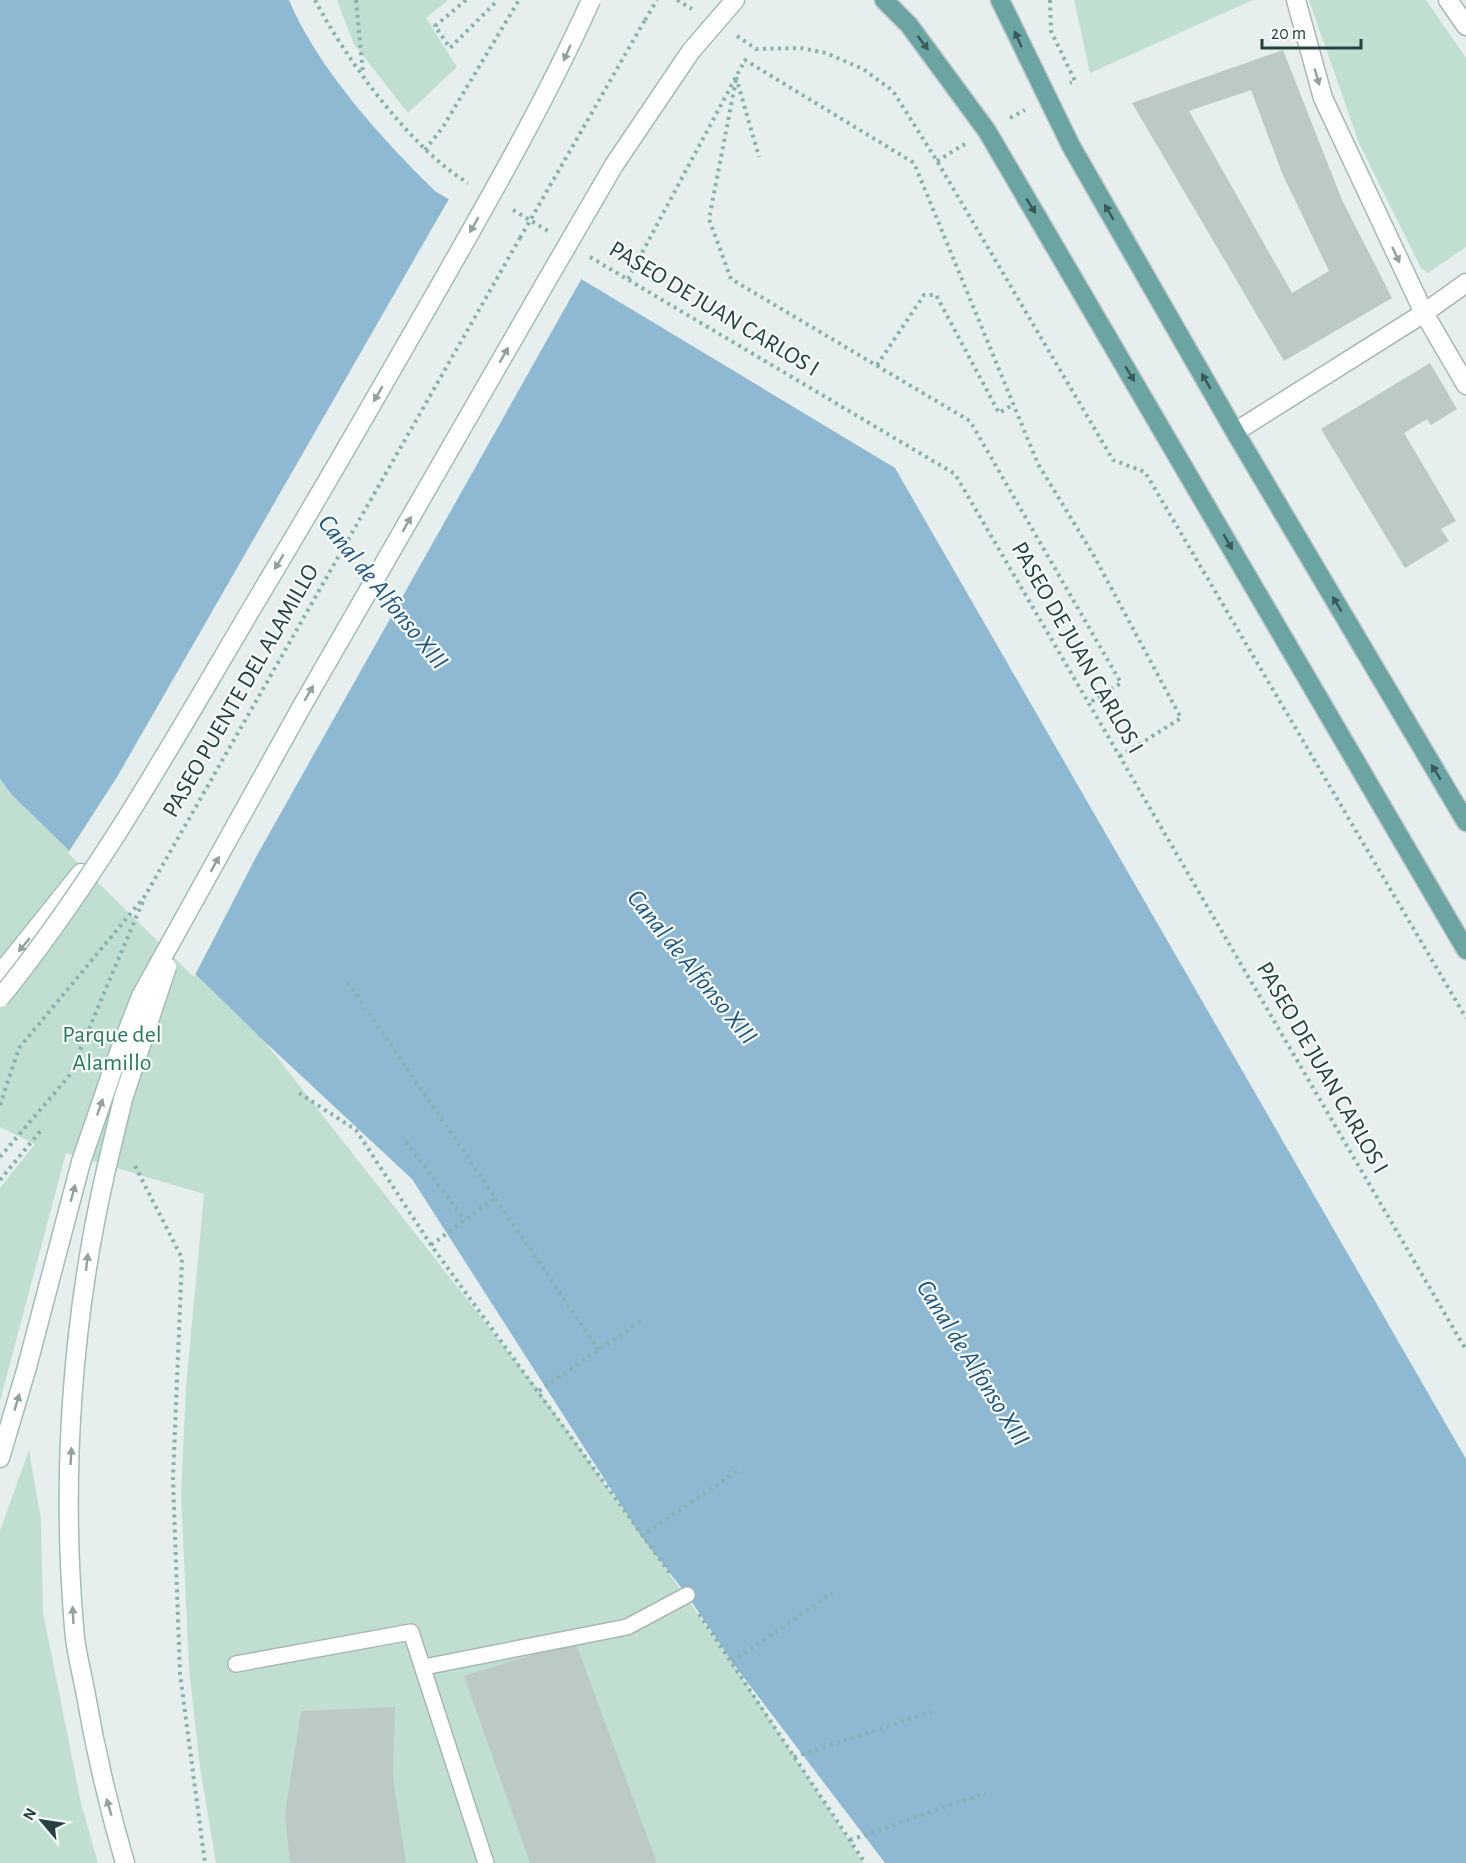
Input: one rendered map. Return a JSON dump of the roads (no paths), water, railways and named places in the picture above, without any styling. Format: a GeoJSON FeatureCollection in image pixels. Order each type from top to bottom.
{"type":"FeatureCollection","features":[{"type":"Feature","properties":{"kind":"main road"},"geometry":{"type":"LineString","coordinates":[[0,998],[44,944],[119,831],[328,480],[504,173],[559,72],[591,0]]}},
{"type":"Feature","properties":{"kind":"main road"},"geometry":{"type":"LineString","coordinates":[[0,1458],[27,1367],[81,1162],[115,1062],[141,996],[308,696],[614,165],[691,51],[735,0]]}},
{"type":"Feature","properties":{"kind":"main road"},"geometry":{"type":"LineString","coordinates":[[884,0],[909,25],[987,131],[1466,950]]}},
{"type":"Feature","properties":{"kind":"main road"},"geometry":{"type":"LineString","coordinates":[[1000,0],[1071,146],[1235,432],[1466,822]]}},
{"type":"Feature","properties":{"kind":"main road"},"geometry":{"type":"LineString","coordinates":[[1296,0],[1323,98],[1424,313],[1466,385]]}},
{"type":"Feature","properties":{"kind":"main road"},"geometry":{"type":"LineString","coordinates":[[1448,0],[1466,27]]}},
{"type":"Feature","properties":{"kind":"main road"},"geometry":{"type":"LineString","coordinates":[[1235,432],[1424,313],[1466,283]]}},
{"type":"Feature","properties":{"kind":"main road"},"geometry":{"type":"LineString","coordinates":[[0,974],[58,904],[148,782]]}},
{"type":"Feature","properties":{"kind":"main road"},"geometry":{"type":"LineString","coordinates":[[125,1863],[100,1775],[74,1629],[68,1515],[76,1355],[88,1246],[123,1099],[186,915]]}},
{"type":"Feature","properties":{"kind":"lane"},"geometry":{"type":"LineString","coordinates":[[424,1666],[627,1627],[687,1595]]}},
{"type":"Feature","properties":{"kind":"lane"},"geometry":{"type":"LineString","coordinates":[[236,1664],[411,1632],[424,1666],[486,1863]]}},
{"type":"Feature","properties":{"kind":"water","name":"Canal de Alfonso XIII"},"geometry":{"type":"Polygon","coordinates":[[[0,0],[289,0],[317,52],[353,102],[435,191],[895,468],[1466,1459],[1466,1863],[885,1863],[732,1662],[687,1595],[641,1536],[412,1179],[265,1042],[12,795],[0,779],[0,0]]]}},
{"type":"Feature","properties":{"kind":"park label","name":"Parque del Alamillo"},"geometry":{"type":"Point","coordinates":[112,1049]}}]}
